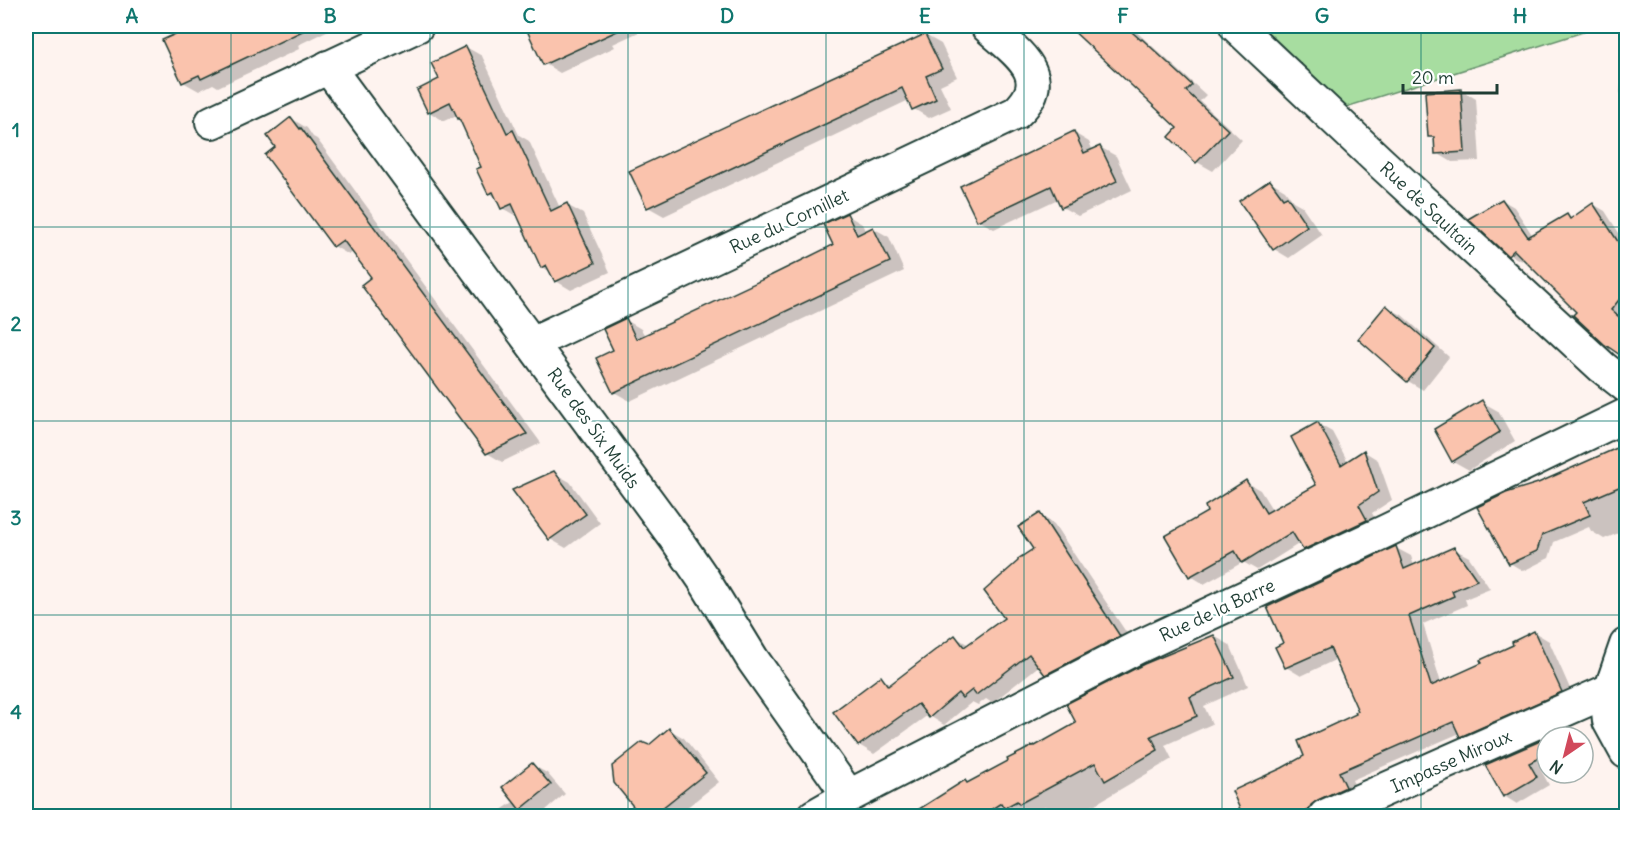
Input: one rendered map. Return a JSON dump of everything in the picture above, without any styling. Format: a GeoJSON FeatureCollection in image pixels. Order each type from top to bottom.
{"type":"FeatureCollection","features":[{"type":"Feature","properties":{"kind":"street"},"geometry":{"type":"LineString","coordinates":[[212,122],[417,26]]}},
{"type":"Feature","properties":{"kind":"street","name":"Rue du Cornillet"},"geometry":{"type":"LineString","coordinates":[[532,343],[1016,113],[1029,98],[1033,87],[1029,66],[987,26]]}},
{"type":"Feature","properties":{"kind":"street","name":"Rue de Saultain"},"geometry":{"type":"LineString","coordinates":[[1236,26],[1387,170],[1626,387]]}},
{"type":"Feature","properties":{"kind":"street","name":"Rue des Six Muids"},"geometry":{"type":"LineString","coordinates":[[328,68],[683,549],[753,660],[849,796]]}},
{"type":"Feature","properties":{"kind":"street","name":"Rue de la Barre"},"geometry":{"type":"LineString","coordinates":[[814,816],[1136,648],[1397,526],[1626,415]]}},
{"type":"Feature","properties":{"kind":"street"},"geometry":{"type":"LineString","coordinates":[[1626,645],[1607,700],[1609,721],[1626,752]]}},
{"type":"Feature","properties":{"kind":"street","name":"Impasse Miroux"},"geometry":{"type":"LineString","coordinates":[[1325,816],[1610,690]]}},
{"type":"Feature","properties":{"kind":"green space"},"geometry":{"type":"Polygon","coordinates":[[[1252,26],[1602,26],[1340,109],[1252,26]]]}},
{"type":"Feature","properties":{"kind":"building"},"geometry":{"type":"Polygon","coordinates":[[[193,26],[313,26],[201,79],[199,75],[182,83],[162,40],[193,26]]]}},
{"type":"Feature","properties":{"kind":"building"},"geometry":{"type":"Polygon","coordinates":[[[525,26],[628,26],[543,65],[525,26]]]}},
{"type":"Feature","properties":{"kind":"building"},"geometry":{"type":"Polygon","coordinates":[[[1068,26],[1125,26],[1192,85],[1186,91],[1228,130],[1196,163],[1169,137],[1177,128],[1068,26]]]}},
{"type":"Feature","properties":{"kind":"building"},"geometry":{"type":"Polygon","coordinates":[[[925,34],[942,69],[926,76],[936,99],[912,110],[902,88],[647,208],[629,171],[925,34]]]}},
{"type":"Feature","properties":{"kind":"building"},"geometry":{"type":"Polygon","coordinates":[[[466,46],[507,133],[513,130],[551,211],[567,203],[595,263],[555,282],[546,265],[541,268],[512,204],[501,209],[493,192],[488,194],[476,169],[481,167],[450,102],[428,113],[417,90],[439,79],[431,63],[466,46]]]}},
{"type":"Feature","properties":{"kind":"building"},"geometry":{"type":"Polygon","coordinates":[[[1461,89],[1465,152],[1435,154],[1434,137],[1428,137],[1425,92],[1461,89]]]}},
{"type":"Feature","properties":{"kind":"building"},"geometry":{"type":"Polygon","coordinates":[[[291,117],[527,434],[486,454],[361,285],[371,277],[343,240],[333,247],[265,155],[275,147],[267,136],[291,117]]]}},
{"type":"Feature","properties":{"kind":"building"},"geometry":{"type":"Polygon","coordinates":[[[1074,131],[1084,153],[1100,146],[1117,181],[1061,208],[1051,186],[977,221],[960,186],[1074,131]]]}},
{"type":"Feature","properties":{"kind":"building"},"geometry":{"type":"Polygon","coordinates":[[[1270,180],[1283,198],[1287,196],[1307,226],[1273,250],[1239,201],[1270,180]]]}},
{"type":"Feature","properties":{"kind":"building"},"geometry":{"type":"Polygon","coordinates":[[[1502,199],[1528,237],[1567,214],[1570,219],[1593,203],[1626,254],[1626,291],[1611,310],[1626,323],[1626,359],[1604,344],[1573,315],[1576,312],[1514,250],[1508,256],[1468,219],[1502,199]]]}},
{"type":"Feature","properties":{"kind":"building"},"geometry":{"type":"Polygon","coordinates":[[[847,213],[857,235],[873,227],[890,262],[613,393],[596,358],[613,350],[603,329],[626,318],[636,339],[772,275],[833,245],[823,224],[847,213]]]}},
{"type":"Feature","properties":{"kind":"building"},"geometry":{"type":"Polygon","coordinates":[[[1386,305],[1435,348],[1407,382],[1358,339],[1386,305]]]}},
{"type":"Feature","properties":{"kind":"building"},"geometry":{"type":"Polygon","coordinates":[[[1482,400],[1500,432],[1452,462],[1434,429],[1482,400]]]}},
{"type":"Feature","properties":{"kind":"building"},"geometry":{"type":"Polygon","coordinates":[[[1318,422],[1341,465],[1364,450],[1378,492],[1359,505],[1367,520],[1303,550],[1292,532],[1242,563],[1235,551],[1189,577],[1165,536],[1207,512],[1205,506],[1246,480],[1266,513],[1316,485],[1291,437],[1318,422]]]}},
{"type":"Feature","properties":{"kind":"building"},"geometry":{"type":"Polygon","coordinates":[[[1626,444],[1626,484],[1584,502],[1590,515],[1542,535],[1537,551],[1509,564],[1477,507],[1626,444]]]}},
{"type":"Feature","properties":{"kind":"building"},"geometry":{"type":"Polygon","coordinates":[[[554,471],[586,514],[549,540],[512,490],[554,471]]]}},
{"type":"Feature","properties":{"kind":"building"},"geometry":{"type":"Polygon","coordinates":[[[1040,513],[1120,636],[1045,675],[1029,654],[976,695],[972,690],[962,698],[958,693],[929,718],[918,704],[858,746],[833,712],[881,676],[888,686],[955,635],[964,647],[1004,618],[984,591],[1018,559],[1033,549],[1018,527],[1040,513]]]}},
{"type":"Feature","properties":{"kind":"building"},"geometry":{"type":"Polygon","coordinates":[[[1396,546],[1404,569],[1454,547],[1477,580],[1452,591],[1454,596],[1409,616],[1431,686],[1482,663],[1480,660],[1513,645],[1512,642],[1534,631],[1562,692],[1460,737],[1453,722],[1339,772],[1346,787],[1318,800],[1311,805],[1309,810],[1294,816],[1243,816],[1232,791],[1304,756],[1298,741],[1358,711],[1330,648],[1285,668],[1275,647],[1283,643],[1267,607],[1396,546]]]}},
{"type":"Feature","properties":{"kind":"building"},"geometry":{"type":"Polygon","coordinates":[[[1214,635],[1234,677],[1190,697],[1197,716],[1151,736],[1158,750],[1105,781],[1095,763],[1019,804],[1017,801],[1004,808],[1001,803],[981,816],[908,816],[965,780],[967,783],[1076,723],[1066,704],[1144,664],[1214,635]]]}},
{"type":"Feature","properties":{"kind":"building"},"geometry":{"type":"Polygon","coordinates":[[[669,728],[706,773],[652,816],[641,816],[614,783],[612,766],[642,742],[649,745],[669,728]]]}},
{"type":"Feature","properties":{"kind":"building"},"geometry":{"type":"Polygon","coordinates":[[[1535,743],[1535,760],[1529,763],[1535,778],[1503,797],[1485,765],[1535,743]]]}},
{"type":"Feature","properties":{"kind":"building"},"geometry":{"type":"Polygon","coordinates":[[[532,763],[551,785],[520,810],[502,787],[532,763]]]}}]}
